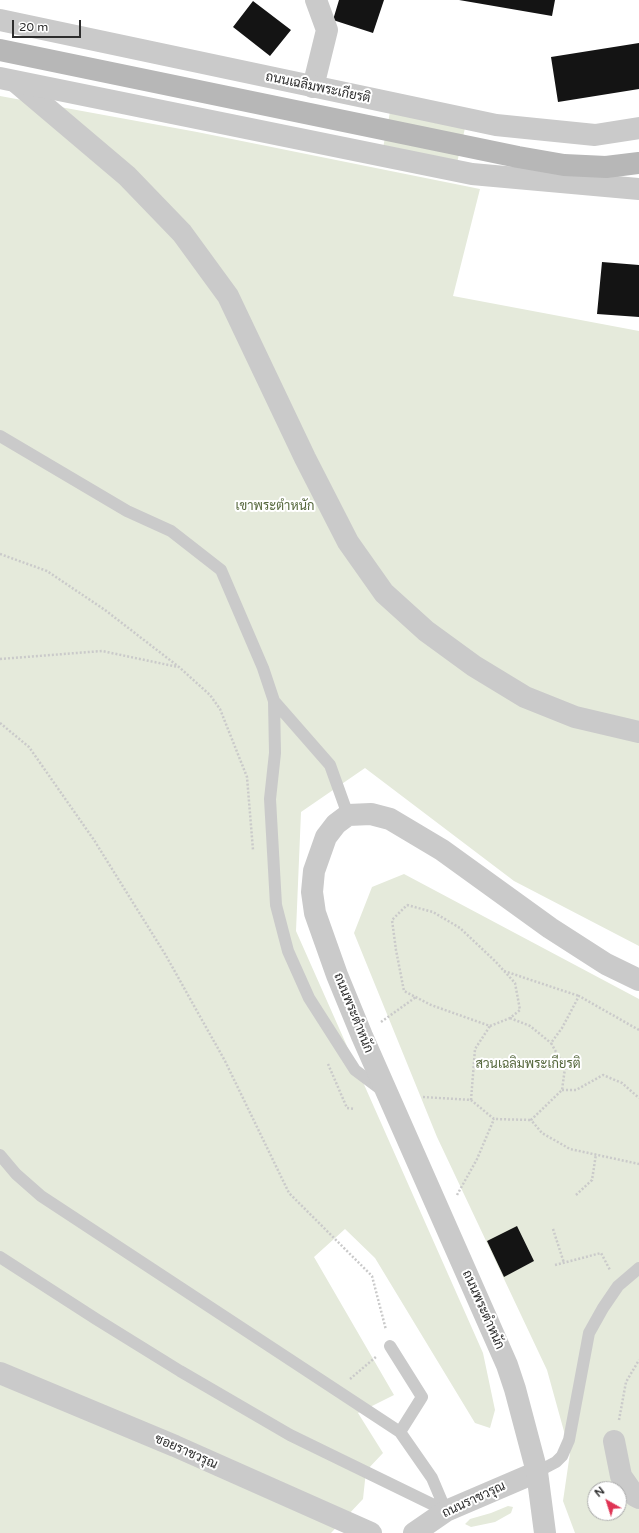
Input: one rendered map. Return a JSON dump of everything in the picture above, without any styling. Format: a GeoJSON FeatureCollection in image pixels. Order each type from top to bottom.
{"type":"FeatureCollection","features":[{"type":"Feature","properties":{"kind":"main road"},"geometry":{"type":"LineString","coordinates":[[0,50],[518,157],[564,165],[606,167],[639,163]]}},
{"type":"Feature","properties":{"kind":"street"},"geometry":{"type":"LineString","coordinates":[[313,87],[327,30],[316,0]]}},
{"type":"Feature","properties":{"kind":"street","name":"ถนนเฉลิมพระเกียรติ"},"geometry":{"type":"LineString","coordinates":[[0,20],[496,125],[595,134],[639,128]]}},
{"type":"Feature","properties":{"kind":"street"},"geometry":{"type":"LineString","coordinates":[[8,80],[472,174],[491,177],[639,189]]}},
{"type":"Feature","properties":{"kind":"street"},"geometry":{"type":"LineString","coordinates":[[8,80],[127,176],[182,234],[228,296],[304,458],[348,542],[384,593],[438,640],[474,666],[525,697],[575,717],[639,732]]}},
{"type":"Feature","properties":{"kind":"street"},"geometry":{"type":"LineString","coordinates":[[491,177],[501,165],[505,150],[503,138],[496,125]]}},
{"type":"Feature","properties":{"kind":"street"},"geometry":{"type":"LineString","coordinates":[[348,815],[371,814],[390,819],[442,850],[550,928],[606,964],[639,980]]}},
{"type":"Feature","properties":{"kind":"street","name":"ถนนพระตำหนัก"},"geometry":{"type":"LineString","coordinates":[[348,815],[336,824],[326,837],[314,871],[312,892],[315,913],[337,975],[362,1036],[507,1365],[515,1389],[537,1472],[545,1533]]}},
{"type":"Feature","properties":{"kind":"street","name":"ซอยราชวรุณ"},"geometry":{"type":"LineString","coordinates":[[0,1373],[174,1446],[371,1533]]}},
{"type":"Feature","properties":{"kind":"street"},"geometry":{"type":"LineString","coordinates":[[614,1441],[621,1476],[635,1496],[639,1498]]}},
{"type":"Feature","properties":{"kind":"street","name":"ถนนราชวรุณ"},"geometry":{"type":"LineString","coordinates":[[414,1533],[446,1511],[537,1472]]}},
{"type":"Feature","properties":{"kind":"lane"},"geometry":{"type":"LineString","coordinates":[[0,436],[39,461],[127,511],[171,531],[221,570],[263,668],[274,702],[275,753],[270,799],[276,904],[288,951],[309,998],[355,1070],[387,1094]]}},
{"type":"Feature","properties":{"kind":"lane"},"geometry":{"type":"LineString","coordinates":[[274,702],[330,765],[348,815]]}},
{"type":"Feature","properties":{"kind":"lane"},"geometry":{"type":"LineString","coordinates":[[0,1155],[16,1174],[41,1196],[335,1391],[400,1432],[432,1478],[446,1511]]}},
{"type":"Feature","properties":{"kind":"lane"},"geometry":{"type":"LineString","coordinates":[[0,1257],[115,1331],[290,1435],[446,1511]]}},
{"type":"Feature","properties":{"kind":"lane"},"geometry":{"type":"LineString","coordinates":[[537,1472],[556,1462],[562,1456],[568,1440],[589,1333],[602,1308],[618,1286],[639,1268]]}},
{"type":"Feature","properties":{"kind":"lane"},"geometry":{"type":"LineString","coordinates":[[390,1346],[422,1397],[400,1432]]}},
{"type":"Feature","properties":{"kind":"path"},"geometry":{"type":"LineString","coordinates":[[0,554],[47,570],[105,610],[179,667],[210,696],[220,709],[247,777],[254,857]]}},
{"type":"Feature","properties":{"kind":"path"},"geometry":{"type":"LineString","coordinates":[[0,659],[102,651],[179,667]]}},
{"type":"Feature","properties":{"kind":"path"},"geometry":{"type":"LineString","coordinates":[[0,723],[29,747],[94,840],[165,954],[225,1061],[289,1193],[372,1276],[390,1346]]}},
{"type":"Feature","properties":{"kind":"path"},"geometry":{"type":"LineString","coordinates":[[471,1100],[475,1049],[490,1026],[510,1018],[520,1010],[515,983],[460,928],[433,912],[407,905],[392,920],[404,991],[431,1005],[490,1026]]}},
{"type":"Feature","properties":{"kind":"path"},"geometry":{"type":"LineString","coordinates":[[504,971],[579,996],[639,1030]]}},
{"type":"Feature","properties":{"kind":"path"},"geometry":{"type":"LineString","coordinates":[[551,1044],[562,1028],[579,996]]}},
{"type":"Feature","properties":{"kind":"path"},"geometry":{"type":"LineString","coordinates":[[362,1036],[416,997]]}},
{"type":"Feature","properties":{"kind":"path"},"geometry":{"type":"LineString","coordinates":[[423,1097],[471,1100],[494,1119],[531,1120],[562,1090],[565,1068],[551,1044],[530,1026],[510,1018]]}},
{"type":"Feature","properties":{"kind":"path"},"geometry":{"type":"LineString","coordinates":[[326,1060],[347,1108],[355,1109]]}},
{"type":"Feature","properties":{"kind":"path"},"geometry":{"type":"LineString","coordinates":[[562,1090],[576,1090],[603,1075],[622,1083],[639,1098]]}},
{"type":"Feature","properties":{"kind":"path"},"geometry":{"type":"LineString","coordinates":[[442,1219],[477,1159],[494,1119]]}},
{"type":"Feature","properties":{"kind":"path"},"geometry":{"type":"LineString","coordinates":[[531,1120],[542,1133],[570,1149],[639,1164]]}},
{"type":"Feature","properties":{"kind":"path"},"geometry":{"type":"LineString","coordinates":[[576,1195],[592,1180],[596,1154]]}},
{"type":"Feature","properties":{"kind":"path"},"geometry":{"type":"LineString","coordinates":[[553,1229],[564,1263]]}},
{"type":"Feature","properties":{"kind":"path"},"geometry":{"type":"LineString","coordinates":[[555,1265],[601,1253],[618,1286]]}},
{"type":"Feature","properties":{"kind":"path"},"geometry":{"type":"LineString","coordinates":[[335,1391],[378,1355]]}},
{"type":"Feature","properties":{"kind":"path"},"geometry":{"type":"LineString","coordinates":[[614,1441],[626,1382],[639,1360]]}},
{"type":"Feature","properties":{"kind":"green space","name":"เขาพระตำหนัก"},"geometry":{"type":"Polygon","coordinates":[[[0,96],[197,132],[480,189],[453,296],[639,331],[639,946],[514,881],[365,768],[301,812],[296,931],[483,1353],[495,1410],[490,1428],[475,1423],[375,1258],[345,1229],[314,1257],[394,1395],[358,1413],[383,1453],[366,1471],[363,1499],[331,1533],[0,1533],[0,96]]]}},
{"type":"Feature","properties":{"kind":"green space"},"geometry":{"type":"Polygon","coordinates":[[[390,112],[465,128],[457,163],[383,148],[390,112]]]}},
{"type":"Feature","properties":{"kind":"green space","name":"สวนเฉลิมพระเกียรติ"},"geometry":{"type":"Polygon","coordinates":[[[404,874],[639,999],[639,1533],[575,1533],[563,1501],[570,1453],[547,1370],[437,1137],[354,933],[372,887],[404,874]]]}},
{"type":"Feature","properties":{"kind":"green space"},"geometry":{"type":"Polygon","coordinates":[[[508,1506],[513,1507],[511,1513],[495,1522],[471,1527],[465,1524],[470,1519],[508,1506]]]}},
{"type":"Feature","properties":{"kind":"building"},"geometry":{"type":"Polygon","coordinates":[[[339,0],[384,0],[373,33],[333,20],[339,0]]]}},
{"type":"Feature","properties":{"kind":"building"},"geometry":{"type":"Polygon","coordinates":[[[459,0],[555,0],[552,16],[459,0]]]}},
{"type":"Feature","properties":{"kind":"building"},"geometry":{"type":"Polygon","coordinates":[[[253,1],[291,30],[270,56],[233,27],[253,1]]]}},
{"type":"Feature","properties":{"kind":"building"},"geometry":{"type":"Polygon","coordinates":[[[639,43],[639,89],[558,102],[551,57],[639,43]]]}},
{"type":"Feature","properties":{"kind":"building"},"geometry":{"type":"Polygon","coordinates":[[[602,262],[639,265],[639,317],[597,314],[602,262]]]}},
{"type":"Feature","properties":{"kind":"building"},"geometry":{"type":"Polygon","coordinates":[[[517,1226],[534,1261],[504,1277],[487,1241],[517,1226]]]}}]}
